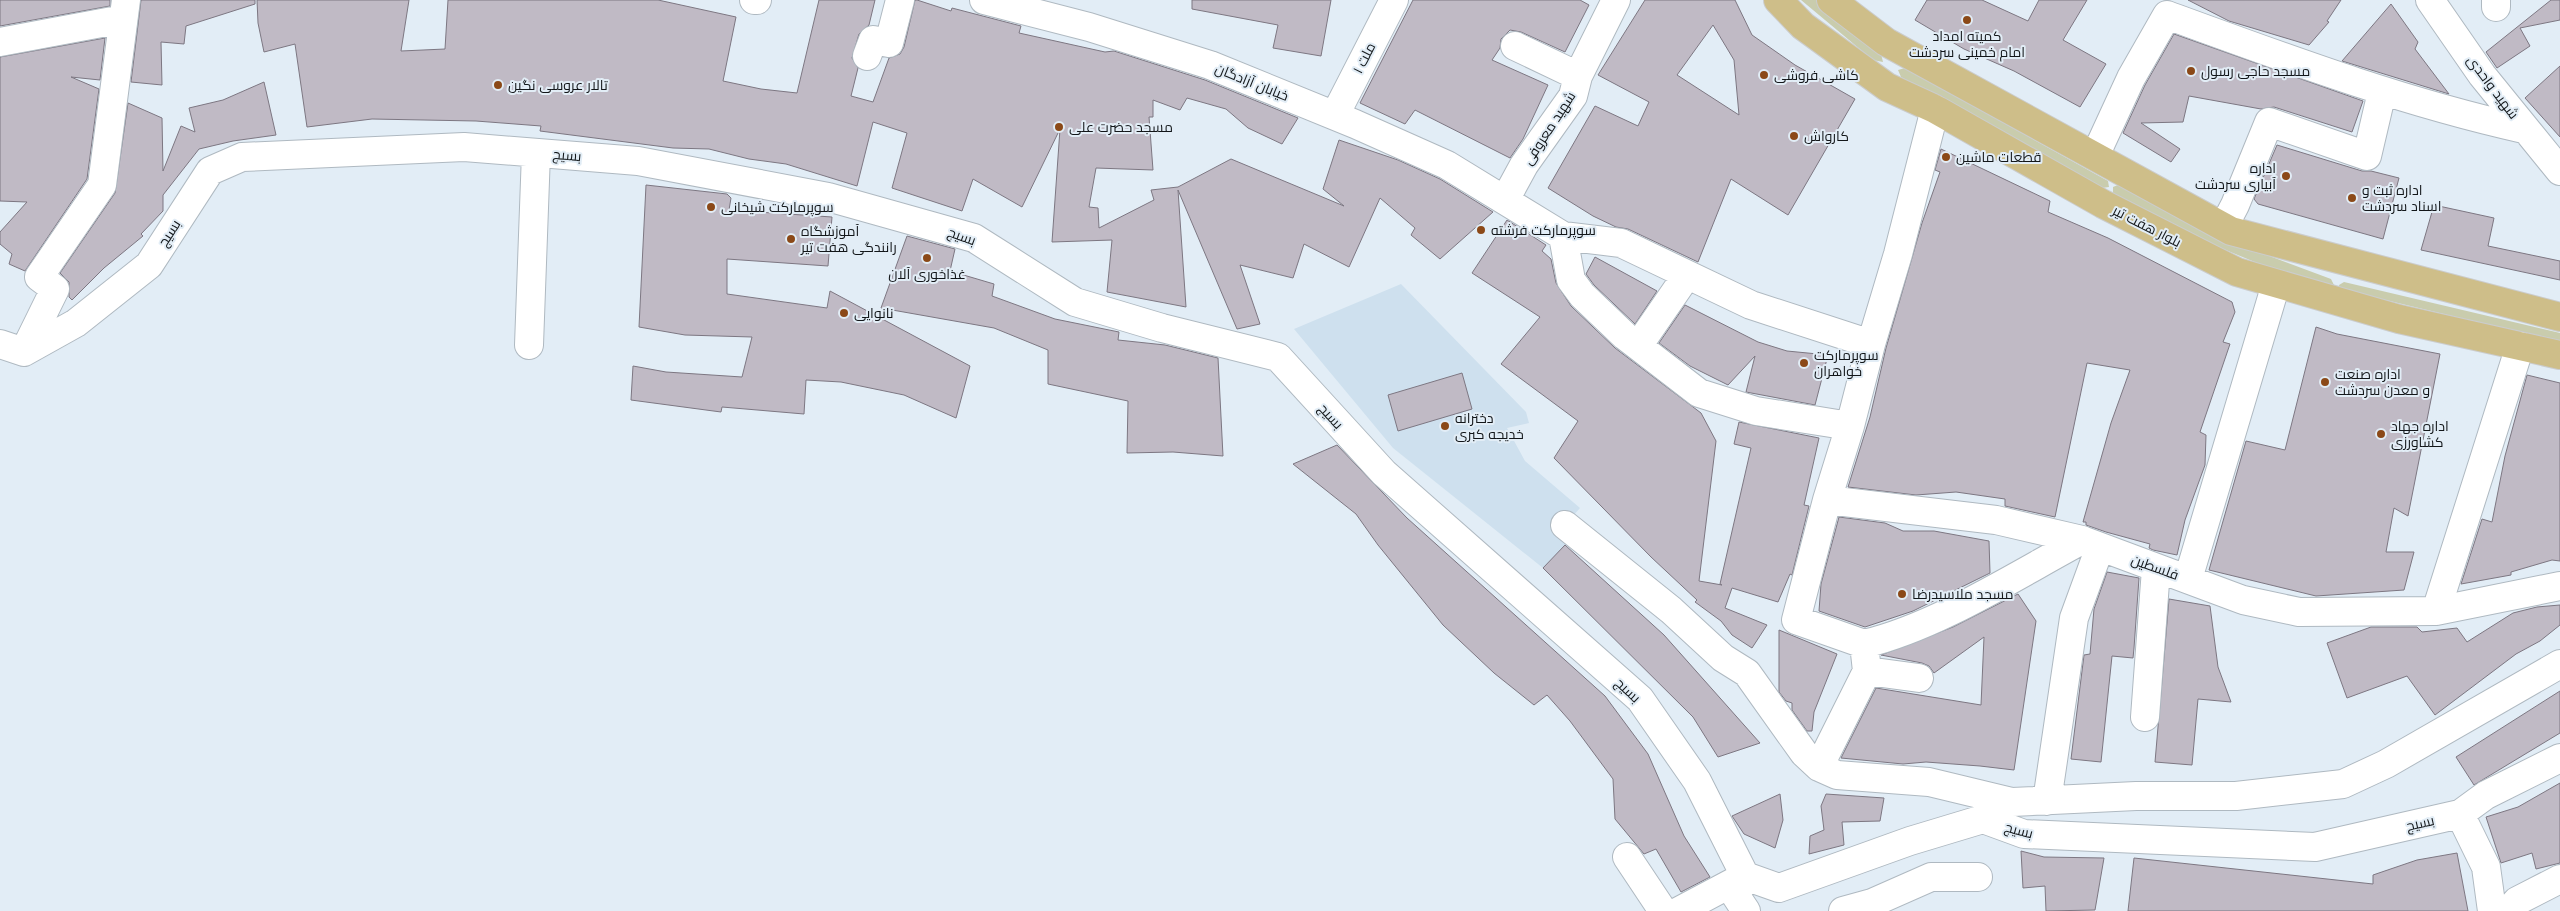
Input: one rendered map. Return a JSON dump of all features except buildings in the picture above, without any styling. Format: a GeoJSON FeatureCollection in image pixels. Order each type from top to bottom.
{"type":"FeatureCollection","features":[{"type":"Feature","properties":{"kind":"main road","name":"بلوار هفت تیر"},"geometry":{"type":"LineString","coordinates":[[1778,0],[1803,26],[1887,87],[1935,110],[2120,213],[2237,272],[2399,319],[2560,356]]}},
{"type":"Feature","properties":{"kind":"main road"},"geometry":{"type":"LineString","coordinates":[[1831,0],[1886,42],[2030,123],[2095,156],[2231,231],[2560,317]]}},
{"type":"Feature","properties":{"kind":"street"},"geometry":{"type":"LineString","coordinates":[[868,56],[873,40],[889,44],[900,0]]}},
{"type":"Feature","properties":{"kind":"street","name":"خیابان آزادگان"},"geometry":{"type":"LineString","coordinates":[[984,0],[1089,26],[1210,65],[1335,115],[1447,164],[1563,236]]}},
{"type":"Feature","properties":{"kind":"street","name":"ملت ۱"},"geometry":{"type":"LineString","coordinates":[[1335,115],[1394,0]]}},
{"type":"Feature","properties":{"kind":"street","name":"شهید معروفی"},"geometry":{"type":"LineString","coordinates":[[1505,200],[1524,165],[1573,96],[1578,76],[1616,0]]}},
{"type":"Feature","properties":{"kind":"street","name":"شهید واحدی"},"geometry":{"type":"LineString","coordinates":[[2430,0],[2482,76],[2560,171]]}},
{"type":"Feature","properties":{"kind":"street"},"geometry":{"type":"LineString","coordinates":[[2095,156],[2132,78],[2172,8],[2382,92],[2464,116],[2524,129]]}},
{"type":"Feature","properties":{"kind":"street"},"geometry":{"type":"LineString","coordinates":[[0,42],[124,10],[102,185],[38,277],[55,289],[12,348]]}},
{"type":"Feature","properties":{"kind":"street"},"geometry":{"type":"LineString","coordinates":[[1514,46],[1578,76]]}},
{"type":"Feature","properties":{"kind":"street"},"geometry":{"type":"LineString","coordinates":[[2224,226],[2235,205],[2269,122],[2367,156],[2382,92]]}},
{"type":"Feature","properties":{"kind":"street"},"geometry":{"type":"LineString","coordinates":[[1919,678],[1866,657],[1796,620],[1827,500],[1850,426],[1870,344],[1898,254],[1935,110]]}},
{"type":"Feature","properties":{"kind":"street","name":"بسیج"},"geometry":{"type":"LineString","coordinates":[[12,348],[76,323],[150,264],[210,171],[242,157],[464,147],[638,161],[828,197],[974,238],[1075,302],[1162,328],[1278,357],[1384,473],[1640,699],[1697,780],[1745,876]]}},
{"type":"Feature","properties":{"kind":"street"},"geometry":{"type":"LineString","coordinates":[[528,345],[536,153]]}},
{"type":"Feature","properties":{"kind":"street"},"geometry":{"type":"LineString","coordinates":[[1850,426],[1756,411],[1699,392],[1638,346],[1582,295],[1571,280],[1563,236],[1621,244],[1751,305],[1870,344]]}},
{"type":"Feature","properties":{"kind":"street"},"geometry":{"type":"LineString","coordinates":[[1638,346],[1687,275]]}},
{"type":"Feature","properties":{"kind":"street"},"geometry":{"type":"LineString","coordinates":[[2188,579],[2276,284]]}},
{"type":"Feature","properties":{"kind":"street"},"geometry":{"type":"LineString","coordinates":[[2436,611],[2520,346]]}},
{"type":"Feature","properties":{"kind":"street","name":"فلسطین"},"geometry":{"type":"LineString","coordinates":[[1827,500],[1996,520],[2091,543],[2156,569],[2243,600],[2299,612],[2436,611],[2560,586]]}},
{"type":"Feature","properties":{"kind":"street"},"geometry":{"type":"LineString","coordinates":[[1565,525],[1671,610],[1723,658],[1748,673],[1804,752],[1819,767],[1836,776],[1929,782],[2012,802],[2136,796],[2236,796],[2343,784],[2386,764],[2560,664]]}},
{"type":"Feature","properties":{"kind":"street"},"geometry":{"type":"LineString","coordinates":[[1819,767],[1866,657],[1883,640],[1936,618],[2091,543]]}},
{"type":"Feature","properties":{"kind":"street"},"geometry":{"type":"LineString","coordinates":[[2047,801],[2074,618],[2091,543]]}},
{"type":"Feature","properties":{"kind":"street"},"geometry":{"type":"LineString","coordinates":[[2145,717],[2156,569]]}},
{"type":"Feature","properties":{"kind":"street","name":"بسیج"},"geometry":{"type":"LineString","coordinates":[[1983,819],[2024,834],[2315,847],[2460,814],[2486,795],[2560,758]]}},
{"type":"Feature","properties":{"kind":"street"},"geometry":{"type":"LineString","coordinates":[[1680,911],[1745,876],[1779,888],[1910,841],[1983,819],[2012,802]]}},
{"type":"Feature","properties":{"kind":"street"},"geometry":{"type":"LineString","coordinates":[[2460,814],[2486,867],[2492,911]]}},
{"type":"Feature","properties":{"kind":"street"},"geometry":{"type":"LineString","coordinates":[[1627,857],[1663,911]]}},
{"type":"Feature","properties":{"kind":"street"},"geometry":{"type":"LineString","coordinates":[[1745,876],[1736,896],[1746,911]]}},
{"type":"Feature","properties":{"kind":"street"},"geometry":{"type":"LineString","coordinates":[[1843,911],[1872,903],[1931,877],[1978,877]]}},
{"type":"Feature","properties":{"kind":"street"},"geometry":{"type":"LineString","coordinates":[[2508,911],[2517,902],[2560,879]]}},
{"type":"Feature","properties":{"kind":"shaded area","name":"دخترانه خدیجه کبری"},"geometry":{"type":"Polygon","coordinates":[[[1401,284],[1526,412],[1529,423],[1507,428],[1525,461],[1580,508],[1565,525],[1567,543],[1543,568],[1393,448],[1294,329],[1401,284]]]}},
{"type":"Feature","properties":{"kind":"green space"},"geometry":{"type":"Polygon","coordinates":[[[1801,0],[1816,0],[1881,54],[1883,62],[1873,60],[1801,0]]]}},
{"type":"Feature","properties":{"kind":"green space"},"geometry":{"type":"Polygon","coordinates":[[[1905,68],[2108,181],[2109,187],[2102,188],[1901,77],[1898,70],[1905,68]]]}},
{"type":"Feature","properties":{"kind":"green space"},"geometry":{"type":"Polygon","coordinates":[[[2118,185],[2216,236],[2331,279],[2334,285],[2325,286],[2262,265],[2199,239],[2113,194],[2113,187],[2118,185]]]}},
{"type":"Feature","properties":{"kind":"green space"},"geometry":{"type":"Polygon","coordinates":[[[2344,282],[2560,333],[2560,342],[2340,289],[2339,285],[2344,282]]]}},
{"type":"Feature","properties":{"kind":"place","name":"کمیته امداد امام خمینی سردشت"},"geometry":{"type":"Point","coordinates":[1967,20]}},
{"type":"Feature","properties":{"kind":"place","name":"مسجد حاجی رسول"},"geometry":{"type":"Point","coordinates":[2191,71]}},
{"type":"Feature","properties":{"kind":"place","name":"کاشی فروشی"},"geometry":{"type":"Point","coordinates":[1764,75]}},
{"type":"Feature","properties":{"kind":"place","name":"تالار عروسی نگین"},"geometry":{"type":"Point","coordinates":[498,85]}},
{"type":"Feature","properties":{"kind":"place","name":"مسجد حضرت علی"},"geometry":{"type":"Point","coordinates":[1059,127]}},
{"type":"Feature","properties":{"kind":"place","name":"کارواش"},"geometry":{"type":"Point","coordinates":[1794,136]}},
{"type":"Feature","properties":{"kind":"place","name":"قطعات ماشین"},"geometry":{"type":"Point","coordinates":[1946,157]}},
{"type":"Feature","properties":{"kind":"place","name":"اداره آبیاری سردشت"},"geometry":{"type":"Point","coordinates":[2286,176]}},
{"type":"Feature","properties":{"kind":"place","name":"اداره ثبت و اسناد سردشت"},"geometry":{"type":"Point","coordinates":[2352,198]}},
{"type":"Feature","properties":{"kind":"place","name":"سوپرمارکت شیخانی"},"geometry":{"type":"Point","coordinates":[711,207]}},
{"type":"Feature","properties":{"kind":"place","name":"سوپرمارکت فرشته"},"geometry":{"type":"Point","coordinates":[1481,230]}},
{"type":"Feature","properties":{"kind":"place","name":"آموزشگاه رانندگی هفت تیر"},"geometry":{"type":"Point","coordinates":[791,239]}},
{"type":"Feature","properties":{"kind":"place","name":"غذاخوری آلان"},"geometry":{"type":"Point","coordinates":[927,258]}},
{"type":"Feature","properties":{"kind":"place","name":"نانوایی"},"geometry":{"type":"Point","coordinates":[844,313]}},
{"type":"Feature","properties":{"kind":"place","name":"سوپرمارکت خواهران"},"geometry":{"type":"Point","coordinates":[1804,363]}},
{"type":"Feature","properties":{"kind":"place","name":"اداره صنعت و معدن سردشت"},"geometry":{"type":"Point","coordinates":[2325,382]}},
{"type":"Feature","properties":{"kind":"place","name":"دخترانه خدیجه کبری"},"geometry":{"type":"Point","coordinates":[1445,426]}},
{"type":"Feature","properties":{"kind":"place","name":"اداره جهاد کشاورزی"},"geometry":{"type":"Point","coordinates":[2381,434]}},
{"type":"Feature","properties":{"kind":"place","name":"مسجد ملاسیدرضا"},"geometry":{"type":"Point","coordinates":[1902,594]}}]}
